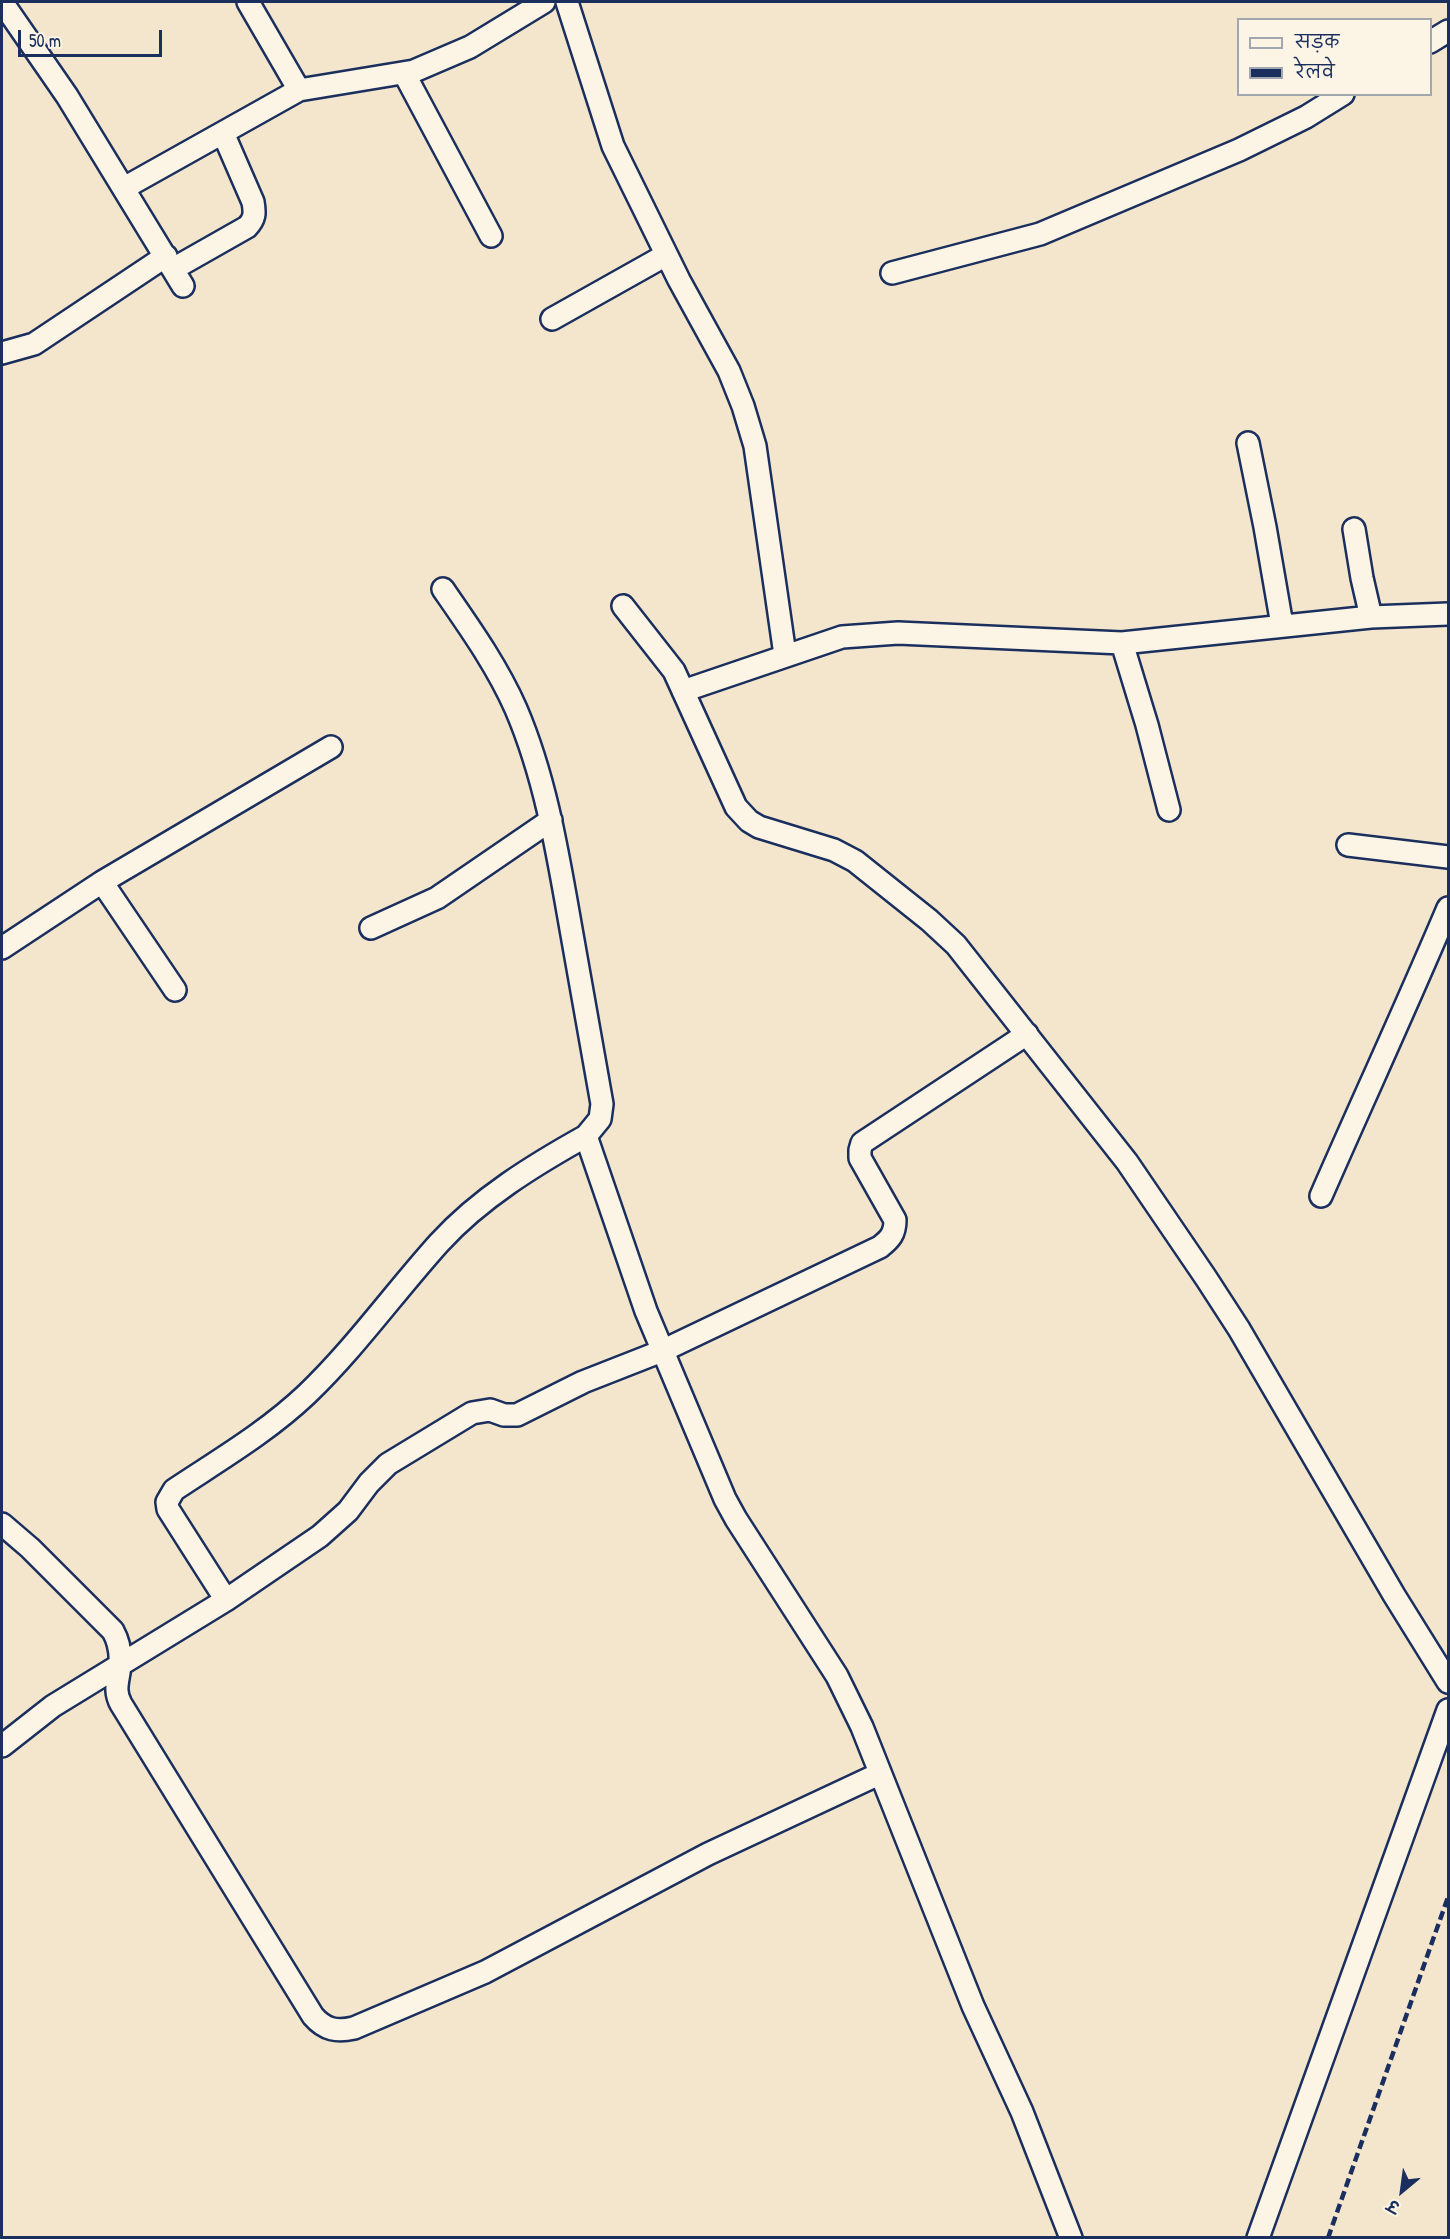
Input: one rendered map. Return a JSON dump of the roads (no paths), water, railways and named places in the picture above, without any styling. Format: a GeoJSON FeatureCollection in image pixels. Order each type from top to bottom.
{"type":"FeatureCollection","features":[{"type":"Feature","properties":{"kind":"street"},"geometry":{"type":"LineString","coordinates":[[2,2],[67,96],[174,270]]}},
{"type":"Feature","properties":{"kind":"street"},"geometry":{"type":"LineString","coordinates":[[248,2],[299,90]]}},
{"type":"Feature","properties":{"kind":"street"},"geometry":{"type":"LineString","coordinates":[[124,188],[299,90],[404,73],[430,64],[470,46],[544,2]]}},
{"type":"Feature","properties":{"kind":"street"},"geometry":{"type":"LineString","coordinates":[[567,2],[613,146],[666,255],[729,371],[743,406],[756,456],[785,655]]}},
{"type":"Feature","properties":{"kind":"street"},"geometry":{"type":"LineString","coordinates":[[1432,41],[1449,31]]}},
{"type":"Feature","properties":{"kind":"street"},"geometry":{"type":"LineString","coordinates":[[404,73],[491,236]]}},
{"type":"Feature","properties":{"kind":"street"},"geometry":{"type":"LineString","coordinates":[[892,273],[1040,234],[1239,150],[1306,117],[1339,96]]}},
{"type":"Feature","properties":{"kind":"street"},"geometry":{"type":"LineString","coordinates":[[2,353],[34,344],[174,270],[247,227],[253,221],[255,212],[253,202],[223,133]]}},
{"type":"Feature","properties":{"kind":"street"},"geometry":{"type":"LineString","coordinates":[[552,320],[666,255]]}},
{"type":"Feature","properties":{"kind":"street"},"geometry":{"type":"LineString","coordinates":[[1248,443],[1282,625]]}},
{"type":"Feature","properties":{"kind":"street"},"geometry":{"type":"LineString","coordinates":[[1354,529],[1371,617]]}},
{"type":"Feature","properties":{"kind":"street"},"geometry":{"type":"LineString","coordinates":[[226,1600],[168,1509],[167,1502],[174,1490],[246,1443],[305,1395],[345,1355],[440,1242],[462,1221],[517,1177],[586,1136],[600,1119],[602,1104],[550,820],[532,752],[516,710],[493,663],[443,589]]}},
{"type":"Feature","properties":{"kind":"street"},"geometry":{"type":"LineString","coordinates":[[622,606],[665,658],[683,691],[736,807],[742,815],[759,827],[834,850],[875,876],[929,920],[956,945],[1127,1162],[1239,1329],[1394,1595],[1449,1682]]}},
{"type":"Feature","properties":{"kind":"street"},"geometry":{"type":"LineString","coordinates":[[683,691],[842,637],[898,633],[1122,643],[1371,617],[1449,614]]}},
{"type":"Feature","properties":{"kind":"street"},"geometry":{"type":"LineString","coordinates":[[1122,643],[1147,725],[1169,810]]}},
{"type":"Feature","properties":{"kind":"street"},"geometry":{"type":"LineString","coordinates":[[2,948],[102,882],[331,747]]}},
{"type":"Feature","properties":{"kind":"street"},"geometry":{"type":"LineString","coordinates":[[371,928],[437,897],[550,820]]}},
{"type":"Feature","properties":{"kind":"street"},"geometry":{"type":"LineString","coordinates":[[1348,845],[1449,857]]}},
{"type":"Feature","properties":{"kind":"street"},"geometry":{"type":"LineString","coordinates":[[102,882],[175,990]]}},
{"type":"Feature","properties":{"kind":"street"},"geometry":{"type":"LineString","coordinates":[[1321,1196],[1368,1088],[1397,1030],[1449,908]]}},
{"type":"Feature","properties":{"kind":"street"},"geometry":{"type":"LineString","coordinates":[[2,1746],[53,1706],[226,1600],[338,1522],[388,1464],[472,1413],[490,1410],[504,1415],[517,1415],[582,1382],[662,1351],[880,1247],[890,1239],[895,1230],[895,1220],[860,1158],[862,1143],[1027,1034]]}},
{"type":"Feature","properties":{"kind":"street"},"geometry":{"type":"LineString","coordinates":[[586,1136],[646,1311],[730,1509],[837,1676],[862,1727],[973,2006],[1022,2112],[1071,2238]]}},
{"type":"Feature","properties":{"kind":"street"},"geometry":{"type":"LineString","coordinates":[[2,1524],[30,1548],[113,1631],[119,1645],[120,1665],[116,1687],[121,1704],[313,2016],[320,2024],[332,2031],[354,2028],[485,1972],[698,1859],[879,1774]]}},
{"type":"Feature","properties":{"kind":"street"},"geometry":{"type":"LineString","coordinates":[[1258,2238],[1449,1710]]}},
{"type":"Feature","properties":{"kind":"railway"},"geometry":{"type":"LineString","coordinates":[[1328,2238],[1448,1897]]}}]}
